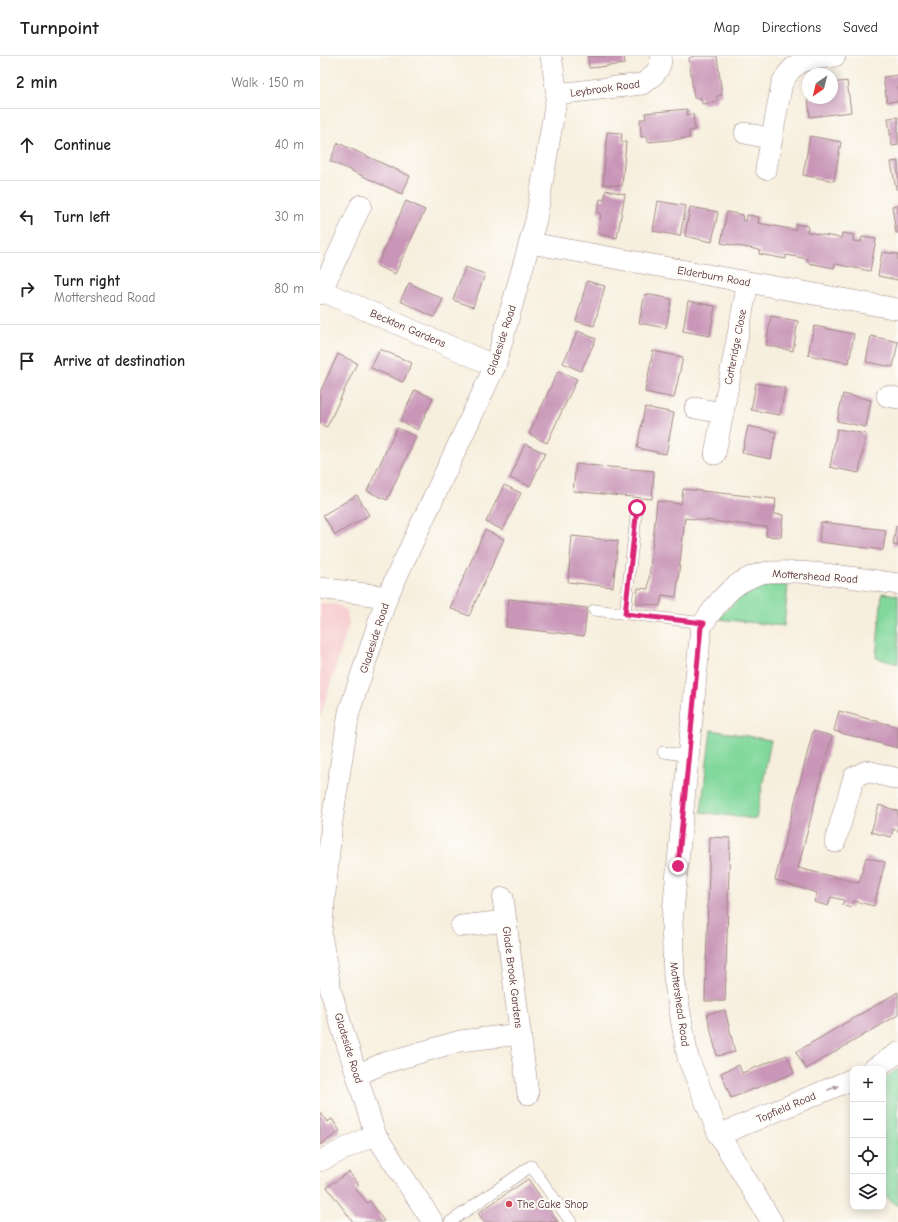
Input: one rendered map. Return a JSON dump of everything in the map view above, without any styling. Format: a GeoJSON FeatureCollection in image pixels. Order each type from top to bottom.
{"type":"FeatureCollection","features":[{"type":"Feature","properties":{"kind":"street","name":"Gladeside Road"},"geometry":{"type":"LineString","coordinates":[[434,1222],[375,1134],[332,992],[321,934],[332,821],[350,712],[387,597],[495,366],[536,220],[557,94],[552,56]]}},
{"type":"Feature","properties":{"kind":"street","name":"Leybrook Road"},"geometry":{"type":"LineString","coordinates":[[557,94],[642,84],[651,78],[658,70],[661,56]]}},
{"type":"Feature","properties":{"kind":"street"},"geometry":{"type":"LineString","coordinates":[[766,169],[782,83],[788,72],[800,62],[835,56]]}},
{"type":"Feature","properties":{"kind":"street"},"geometry":{"type":"LineString","coordinates":[[745,133],[772,139]]}},
{"type":"Feature","properties":{"kind":"street","name":"Beckton Gardens"},"geometry":{"type":"LineString","coordinates":[[361,205],[321,292],[495,366]]}},
{"type":"Feature","properties":{"kind":"street","name":"Elderburn Road"},"geometry":{"type":"LineString","coordinates":[[530,243],[898,309]]}},
{"type":"Feature","properties":{"kind":"street","name":"Cotteridge Close"},"geometry":{"type":"LineString","coordinates":[[715,454],[748,282]]}},
{"type":"Feature","properties":{"kind":"street"},"geometry":{"type":"LineString","coordinates":[[695,408],[723,413]]}},
{"type":"Feature","properties":{"kind":"street","name":"Mottershead Road"},"geometry":{"type":"LineString","coordinates":[[772,1222],[719,1135],[688,1058],[674,978],[672,922],[701,627],[726,595],[746,579],[768,572],[814,574],[898,584]]}},
{"type":"Feature","properties":{"kind":"street"},"geometry":{"type":"LineString","coordinates":[[320,588],[387,597]]}},
{"type":"Feature","properties":{"kind":"street"},"geometry":{"type":"LineString","coordinates":[[835,842],[854,777],[867,771],[898,779]]}},
{"type":"Feature","properties":{"kind":"street","name":"Glade Brook Gardens"},"geometry":{"type":"LineString","coordinates":[[503,898],[528,1094]]}},
{"type":"Feature","properties":{"kind":"street","name":"Glade Brook Gardens"},"geometry":{"type":"LineString","coordinates":[[460,926],[506,921]]}},
{"type":"Feature","properties":{"kind":"street","name":"Glade Brook Gardens"},"geometry":{"type":"LineString","coordinates":[[357,1075],[384,1062],[460,1041],[520,1034]]}},
{"type":"Feature","properties":{"kind":"street"},"geometry":{"type":"LineString","coordinates":[[878,1066],[898,1053]]}},
{"type":"Feature","properties":{"kind":"street","name":"Topfield Road"},"geometry":{"type":"LineString","coordinates":[[719,1135],[850,1080]]}},
{"type":"Feature","properties":{"kind":"street"},"geometry":{"type":"LineString","coordinates":[[320,1161],[375,1134]]}},
{"type":"Feature","properties":{"kind":"lane"},"geometry":{"type":"LineString","coordinates":[[625,614],[637,508]]}},
{"type":"Feature","properties":{"kind":"lane"},"geometry":{"type":"LineString","coordinates":[[594,610],[704,623]]}},
{"type":"Feature","properties":{"kind":"lane"},"geometry":{"type":"LineString","coordinates":[[663,752],[689,756]]}},
{"type":"Feature","properties":{"kind":"lane"},"geometry":{"type":"LineString","coordinates":[[450,1222],[531,1166],[571,1222]]}},
{"type":"Feature","properties":{"kind":"shaded area"},"geometry":{"type":"Polygon","coordinates":[[[320,603],[338,605],[347,611],[349,624],[320,718],[320,603]]]}},
{"type":"Feature","properties":{"kind":"green space"},"geometry":{"type":"Polygon","coordinates":[[[788,584],[784,626],[719,619],[726,610],[749,592],[766,586],[788,584]]]}},
{"type":"Feature","properties":{"kind":"green space"},"geometry":{"type":"Polygon","coordinates":[[[882,593],[898,595],[898,664],[876,658],[882,593]]]}},
{"type":"Feature","properties":{"kind":"green space"},"geometry":{"type":"Polygon","coordinates":[[[711,730],[771,740],[756,819],[701,812],[711,730]]]}},
{"type":"Feature","properties":{"kind":"green space"},"geometry":{"type":"Polygon","coordinates":[[[898,1069],[898,1206],[886,1196],[886,1077],[898,1069]]]}},
{"type":"Feature","properties":{"kind":"building"},"geometry":{"type":"Polygon","coordinates":[[[588,56],[624,56],[625,64],[589,68],[588,56]]]}},
{"type":"Feature","properties":{"kind":"building"},"geometry":{"type":"Polygon","coordinates":[[[695,56],[717,56],[722,95],[717,96],[717,102],[702,104],[701,98],[694,98],[689,58],[695,56]]]}},
{"type":"Feature","properties":{"kind":"building"},"geometry":{"type":"Polygon","coordinates":[[[898,75],[898,101],[887,102],[883,77],[898,75]]]}},
{"type":"Feature","properties":{"kind":"building"},"geometry":{"type":"Polygon","coordinates":[[[847,81],[851,112],[810,117],[809,104],[838,104],[838,82],[847,81]]]}},
{"type":"Feature","properties":{"kind":"building"},"geometry":{"type":"Polygon","coordinates":[[[687,109],[687,115],[693,114],[695,130],[689,131],[689,138],[648,142],[647,136],[641,137],[640,119],[646,119],[645,113],[687,109]]]}},
{"type":"Feature","properties":{"kind":"building"},"geometry":{"type":"Polygon","coordinates":[[[898,117],[898,145],[892,146],[888,118],[898,117]]]}},
{"type":"Feature","properties":{"kind":"building"},"geometry":{"type":"Polygon","coordinates":[[[607,132],[622,133],[621,142],[626,142],[622,186],[603,184],[607,132]]]}},
{"type":"Feature","properties":{"kind":"building"},"geometry":{"type":"Polygon","coordinates":[[[810,136],[841,142],[834,181],[803,175],[810,136]]]}},
{"type":"Feature","properties":{"kind":"building"},"geometry":{"type":"Polygon","coordinates":[[[338,143],[410,176],[402,194],[330,161],[338,143]]]}},
{"type":"Feature","properties":{"kind":"building"},"geometry":{"type":"Polygon","coordinates":[[[898,161],[898,189],[896,189],[891,162],[898,161]]]}},
{"type":"Feature","properties":{"kind":"building"},"geometry":{"type":"Polygon","coordinates":[[[606,190],[625,194],[617,238],[598,234],[601,213],[597,213],[600,199],[604,200],[606,190]]]}},
{"type":"Feature","properties":{"kind":"building"},"geometry":{"type":"Polygon","coordinates":[[[406,201],[425,210],[395,274],[377,266],[406,201]]]}},
{"type":"Feature","properties":{"kind":"building"},"geometry":{"type":"Polygon","coordinates":[[[658,201],[686,206],[680,236],[653,231],[658,201]]]}},
{"type":"Feature","properties":{"kind":"building"},"geometry":{"type":"Polygon","coordinates":[[[898,205],[898,233],[896,233],[892,206],[898,205]]]}},
{"type":"Feature","properties":{"kind":"building"},"geometry":{"type":"Polygon","coordinates":[[[690,207],[718,212],[712,242],[685,236],[690,207]]]}},
{"type":"Feature","properties":{"kind":"building"},"geometry":{"type":"Polygon","coordinates":[[[727,212],[743,215],[742,220],[746,221],[747,215],[759,217],[758,223],[795,230],[796,224],[808,226],[807,232],[841,238],[842,233],[854,235],[853,241],[861,242],[862,237],[876,239],[870,271],[835,264],[834,268],[808,263],[808,259],[786,255],[786,259],[759,254],[760,250],[721,243],[727,212]]]}},
{"type":"Feature","properties":{"kind":"building"},"geometry":{"type":"Polygon","coordinates":[[[882,252],[898,254],[898,280],[878,276],[882,252]]]}},
{"type":"Feature","properties":{"kind":"building"},"geometry":{"type":"Polygon","coordinates":[[[465,267],[485,274],[473,307],[453,300],[465,267]]]}},
{"type":"Feature","properties":{"kind":"building"},"geometry":{"type":"Polygon","coordinates":[[[587,281],[605,286],[594,326],[576,321],[587,281]]]}},
{"type":"Feature","properties":{"kind":"building"},"geometry":{"type":"Polygon","coordinates":[[[409,283],[443,299],[434,317],[400,301],[409,283]]]}},
{"type":"Feature","properties":{"kind":"building"},"geometry":{"type":"Polygon","coordinates":[[[645,294],[672,299],[666,328],[639,323],[645,294]]]}},
{"type":"Feature","properties":{"kind":"building"},"geometry":{"type":"Polygon","coordinates":[[[688,301],[715,306],[710,336],[683,331],[688,301]]]}},
{"type":"Feature","properties":{"kind":"building"},"geometry":{"type":"Polygon","coordinates":[[[771,316],[798,321],[793,351],[766,345],[771,316]]]}},
{"type":"Feature","properties":{"kind":"building"},"geometry":{"type":"Polygon","coordinates":[[[814,326],[854,334],[849,363],[808,355],[814,326]]]}},
{"type":"Feature","properties":{"kind":"building"},"geometry":{"type":"Polygon","coordinates":[[[578,331],[596,339],[581,371],[563,363],[578,331]]]}},
{"type":"Feature","properties":{"kind":"building"},"geometry":{"type":"Polygon","coordinates":[[[871,336],[898,342],[893,367],[866,362],[871,336]]]}},
{"type":"Feature","properties":{"kind":"building"},"geometry":{"type":"Polygon","coordinates":[[[380,349],[412,363],[403,382],[371,368],[380,349]]]}},
{"type":"Feature","properties":{"kind":"building"},"geometry":{"type":"Polygon","coordinates":[[[653,351],[683,357],[674,398],[645,392],[653,351]]]}},
{"type":"Feature","properties":{"kind":"building"},"geometry":{"type":"Polygon","coordinates":[[[338,354],[357,363],[327,427],[320,424],[320,392],[338,354]]]}},
{"type":"Feature","properties":{"kind":"building"},"geometry":{"type":"Polygon","coordinates":[[[558,371],[577,379],[547,443],[529,434],[558,371]]]}},
{"type":"Feature","properties":{"kind":"building"},"geometry":{"type":"Polygon","coordinates":[[[756,383],[785,388],[780,415],[751,410],[756,383]]]}},
{"type":"Feature","properties":{"kind":"building"},"geometry":{"type":"Polygon","coordinates":[[[415,390],[433,398],[418,430],[400,421],[415,390]]]}},
{"type":"Feature","properties":{"kind":"building"},"geometry":{"type":"Polygon","coordinates":[[[843,394],[871,400],[866,427],[837,421],[843,394]]]}},
{"type":"Feature","properties":{"kind":"building"},"geometry":{"type":"Polygon","coordinates":[[[645,407],[674,413],[666,454],[637,448],[645,407]]]}},
{"type":"Feature","properties":{"kind":"building"},"geometry":{"type":"Polygon","coordinates":[[[748,426],[776,432],[771,459],[742,453],[748,426]]]}},
{"type":"Feature","properties":{"kind":"building"},"geometry":{"type":"Polygon","coordinates":[[[397,428],[416,437],[387,500],[367,491],[397,428]]]}},
{"type":"Feature","properties":{"kind":"building"},"geometry":{"type":"Polygon","coordinates":[[[837,429],[866,434],[859,473],[830,467],[837,429]]]}},
{"type":"Feature","properties":{"kind":"building"},"geometry":{"type":"Polygon","coordinates":[[[525,444],[545,453],[530,486],[510,478],[525,444]]]}},
{"type":"Feature","properties":{"kind":"building"},"geometry":{"type":"Polygon","coordinates":[[[576,464],[654,471],[652,499],[573,491],[576,464]]]}},
{"type":"Feature","properties":{"kind":"building"},"geometry":{"type":"Polygon","coordinates":[[[504,485],[521,493],[503,530],[486,522],[504,485]]]}},
{"type":"Feature","properties":{"kind":"building"},"geometry":{"type":"Polygon","coordinates":[[[683,489],[776,499],[774,514],[783,515],[781,537],[766,536],[767,527],[685,518],[676,597],[662,595],[660,606],[636,603],[638,588],[648,589],[657,501],[681,504],[683,489]]]}},
{"type":"Feature","properties":{"kind":"building"},"geometry":{"type":"Polygon","coordinates":[[[357,495],[369,515],[335,535],[323,515],[357,495]]]}},
{"type":"Feature","properties":{"kind":"building"},"geometry":{"type":"Polygon","coordinates":[[[821,522],[886,530],[883,550],[819,542],[821,522]]]}},
{"type":"Feature","properties":{"kind":"building"},"geometry":{"type":"Polygon","coordinates":[[[896,526],[898,526],[898,546],[893,545],[896,526]]]}},
{"type":"Feature","properties":{"kind":"building"},"geometry":{"type":"Polygon","coordinates":[[[485,530],[504,539],[469,616],[450,608],[485,530]]]}},
{"type":"Feature","properties":{"kind":"building"},"geometry":{"type":"Polygon","coordinates":[[[572,536],[618,541],[613,587],[568,582],[572,536]]]}},
{"type":"Feature","properties":{"kind":"building"},"geometry":{"type":"Polygon","coordinates":[[[509,599],[587,608],[584,636],[506,627],[509,599]]]}},
{"type":"Feature","properties":{"kind":"building"},"geometry":{"type":"Polygon","coordinates":[[[839,711],[898,727],[898,748],[834,731],[839,711]]]}},
{"type":"Feature","properties":{"kind":"building"},"geometry":{"type":"Polygon","coordinates":[[[813,731],[832,736],[798,868],[859,883],[866,857],[885,862],[874,906],[854,901],[851,908],[842,905],[844,900],[831,897],[828,906],[814,902],[817,893],[775,880],[813,731]]]}},
{"type":"Feature","properties":{"kind":"building"},"geometry":{"type":"Polygon","coordinates":[[[879,805],[898,811],[898,831],[893,829],[891,837],[871,832],[879,805]]]}},
{"type":"Feature","properties":{"kind":"building"},"geometry":{"type":"Polygon","coordinates":[[[710,837],[730,838],[725,1001],[705,1001],[710,837]]]}},
{"type":"Feature","properties":{"kind":"building"},"geometry":{"type":"Polygon","coordinates":[[[898,992],[898,1015],[806,1069],[796,1052],[898,992]]]}},
{"type":"Feature","properties":{"kind":"building"},"geometry":{"type":"Polygon","coordinates":[[[725,1010],[735,1052],[717,1056],[707,1014],[725,1010]]]}},
{"type":"Feature","properties":{"kind":"building"},"geometry":{"type":"Polygon","coordinates":[[[787,1055],[794,1073],[731,1098],[721,1073],[739,1065],[742,1073],[787,1055]]]}},
{"type":"Feature","properties":{"kind":"building"},"geometry":{"type":"Polygon","coordinates":[[[320,1112],[327,1122],[332,1119],[340,1131],[320,1145],[320,1112]]]}},
{"type":"Feature","properties":{"kind":"building"},"geometry":{"type":"Polygon","coordinates":[[[349,1172],[359,1185],[355,1188],[367,1203],[370,1201],[384,1221],[353,1222],[327,1187],[349,1172]]]}},
{"type":"Feature","properties":{"kind":"building"},"geometry":{"type":"Polygon","coordinates":[[[528,1179],[558,1222],[484,1222],[478,1213],[528,1179]]]}},
{"type":"Feature","properties":{"kind":"place","name":"The Cake Shop"},"geometry":{"type":"Point","coordinates":[509,1204]}},
{"type":"Feature","properties":{"kind":"route"},"geometry":{"type":"LineString","coordinates":[[637,508],[625,614],[704,623],[701,627],[678,866]]}}]}
